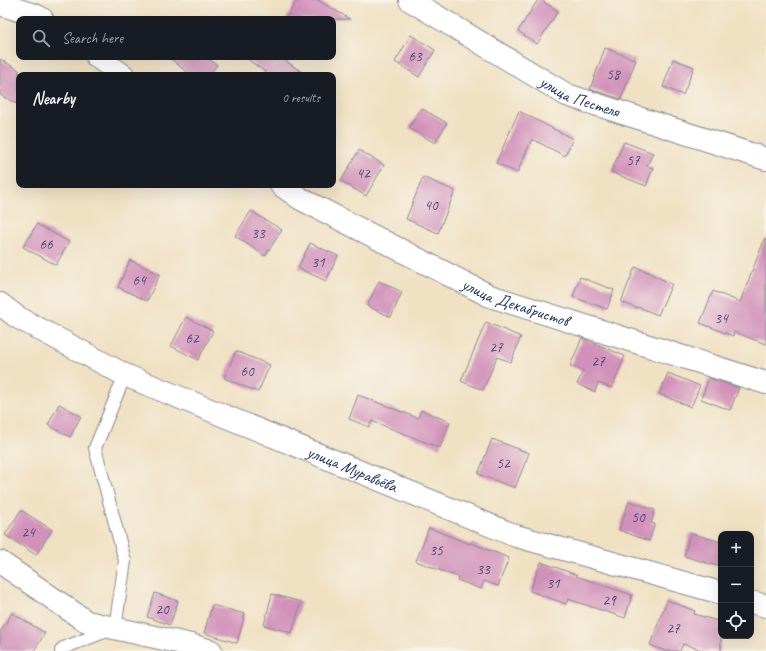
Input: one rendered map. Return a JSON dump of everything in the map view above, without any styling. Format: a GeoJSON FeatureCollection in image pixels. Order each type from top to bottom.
{"type":"FeatureCollection","features":[{"type":"Feature","properties":{"kind":"street","name":"улица Пестеля"},"geometry":{"type":"LineString","coordinates":[[410,0],[567,95],[766,159]]}},
{"type":"Feature","properties":{"kind":"street"},"geometry":{"type":"LineString","coordinates":[[0,4],[38,16]]}},
{"type":"Feature","properties":{"kind":"street"},"geometry":{"type":"LineString","coordinates":[[101,60],[119,72]]}},
{"type":"Feature","properties":{"kind":"street","name":"улица Декабристов"},"geometry":{"type":"LineString","coordinates":[[285,188],[301,199],[490,296],[766,383]]}},
{"type":"Feature","properties":{"kind":"street","name":"улица Муравьёва"},"geometry":{"type":"LineString","coordinates":[[0,304],[17,317],[125,374],[516,536],[718,592]]}},
{"type":"Feature","properties":{"kind":"street"},"geometry":{"type":"LineString","coordinates":[[0,562],[87,622],[191,645],[211,651]]}},
{"type":"Feature","properties":{"kind":"street"},"geometry":{"type":"LineString","coordinates":[[754,603],[766,606]]}},
{"type":"Feature","properties":{"kind":"lane"},"geometry":{"type":"LineString","coordinates":[[60,651],[63,648],[115,628],[125,561],[95,448],[125,374]]}},
{"type":"Feature","properties":{"kind":"building"},"geometry":{"type":"Polygon","coordinates":[[[297,0],[318,0],[350,19],[336,19],[336,16],[288,16],[297,0]]]}},
{"type":"Feature","properties":{"kind":"building"},"geometry":{"type":"Polygon","coordinates":[[[538,0],[541,0],[558,11],[537,44],[518,31],[538,0]]]}},
{"type":"Feature","properties":{"kind":"building"},"geometry":{"type":"Polygon","coordinates":[[[411,35],[435,50],[419,77],[395,62],[411,35]]]}},
{"type":"Feature","properties":{"kind":"building"},"geometry":{"type":"Polygon","coordinates":[[[605,48],[636,60],[621,99],[590,89],[605,48]]]}},
{"type":"Feature","properties":{"kind":"building"},"geometry":{"type":"Polygon","coordinates":[[[0,59],[19,70],[19,72],[16,72],[16,103],[0,95],[0,59]]]}},
{"type":"Feature","properties":{"kind":"building"},"geometry":{"type":"Polygon","coordinates":[[[673,59],[694,67],[683,95],[663,87],[673,59]]]}},
{"type":"Feature","properties":{"kind":"building"},"geometry":{"type":"Polygon","coordinates":[[[172,60],[210,60],[217,65],[211,72],[187,72],[172,60]]]}},
{"type":"Feature","properties":{"kind":"building"},"geometry":{"type":"Polygon","coordinates":[[[249,60],[284,60],[302,72],[265,72],[249,60]]]}},
{"type":"Feature","properties":{"kind":"building"},"geometry":{"type":"Polygon","coordinates":[[[421,108],[447,123],[435,143],[409,128],[421,108]]]}},
{"type":"Feature","properties":{"kind":"building"},"geometry":{"type":"Polygon","coordinates":[[[519,111],[573,139],[565,156],[532,139],[517,173],[496,163],[519,111]]]}},
{"type":"Feature","properties":{"kind":"building"},"geometry":{"type":"Polygon","coordinates":[[[624,142],[653,153],[647,166],[653,168],[646,186],[611,172],[624,142]]]}},
{"type":"Feature","properties":{"kind":"building"},"geometry":{"type":"Polygon","coordinates":[[[359,150],[384,165],[366,196],[341,181],[359,150]]]}},
{"type":"Feature","properties":{"kind":"building"},"geometry":{"type":"Polygon","coordinates":[[[423,177],[455,191],[438,233],[406,219],[423,177]]]}},
{"type":"Feature","properties":{"kind":"building"},"geometry":{"type":"Polygon","coordinates":[[[251,211],[282,230],[265,256],[235,236],[251,211]]]}},
{"type":"Feature","properties":{"kind":"building"},"geometry":{"type":"Polygon","coordinates":[[[37,224],[69,242],[56,265],[23,247],[37,224]]]}},
{"type":"Feature","properties":{"kind":"building"},"geometry":{"type":"Polygon","coordinates":[[[765,238],[766,344],[734,332],[733,336],[700,323],[713,291],[740,302],[765,238]]]}},
{"type":"Feature","properties":{"kind":"building"},"geometry":{"type":"Polygon","coordinates":[[[310,243],[338,256],[326,281],[298,268],[310,243]]]}},
{"type":"Feature","properties":{"kind":"building"},"geometry":{"type":"Polygon","coordinates":[[[130,260],[160,274],[147,301],[118,287],[130,260]]]}},
{"type":"Feature","properties":{"kind":"building"},"geometry":{"type":"Polygon","coordinates":[[[635,267],[651,273],[672,284],[658,315],[621,302],[635,267]]]}},
{"type":"Feature","properties":{"kind":"building"},"geometry":{"type":"Polygon","coordinates":[[[580,277],[614,290],[607,309],[573,297],[580,277]]]}},
{"type":"Feature","properties":{"kind":"building"},"geometry":{"type":"Polygon","coordinates":[[[379,281],[402,292],[391,317],[367,306],[379,281]]]}},
{"type":"Feature","properties":{"kind":"building"},"geometry":{"type":"Polygon","coordinates":[[[186,317],[213,331],[198,360],[171,346],[186,317]]]}},
{"type":"Feature","properties":{"kind":"building"},"geometry":{"type":"Polygon","coordinates":[[[486,322],[521,337],[511,362],[497,357],[483,390],[461,381],[486,322]]]}},
{"type":"Feature","properties":{"kind":"building"},"geometry":{"type":"Polygon","coordinates":[[[582,338],[625,356],[612,388],[598,383],[595,392],[577,384],[583,371],[570,366],[582,338]]]}},
{"type":"Feature","properties":{"kind":"building"},"geometry":{"type":"Polygon","coordinates":[[[236,351],[270,365],[258,392],[224,378],[236,351]]]}},
{"type":"Feature","properties":{"kind":"building"},"geometry":{"type":"Polygon","coordinates":[[[668,373],[700,386],[691,407],[659,394],[668,373]]]}},
{"type":"Feature","properties":{"kind":"building"},"geometry":{"type":"Polygon","coordinates":[[[709,378],[739,388],[730,410],[701,399],[709,378]]]}},
{"type":"Feature","properties":{"kind":"building"},"geometry":{"type":"Polygon","coordinates":[[[358,395],[418,418],[421,410],[450,422],[440,448],[372,421],[369,427],[349,419],[358,395]]]}},
{"type":"Feature","properties":{"kind":"building"},"geometry":{"type":"Polygon","coordinates":[[[59,404],[81,416],[70,437],[48,425],[59,404]]]}},
{"type":"Feature","properties":{"kind":"building"},"geometry":{"type":"Polygon","coordinates":[[[492,439],[529,453],[515,488],[478,474],[492,439]]]}},
{"type":"Feature","properties":{"kind":"building"},"geometry":{"type":"Polygon","coordinates":[[[629,501],[655,510],[651,523],[655,524],[649,541],[619,530],[629,501]]]}},
{"type":"Feature","properties":{"kind":"building"},"geometry":{"type":"Polygon","coordinates":[[[21,510],[52,530],[36,555],[5,535],[21,510]]]}},
{"type":"Feature","properties":{"kind":"building"},"geometry":{"type":"Polygon","coordinates":[[[429,528],[509,558],[498,586],[484,581],[481,589],[457,580],[458,577],[416,561],[429,528]]]}},
{"type":"Feature","properties":{"kind":"building"},"geometry":{"type":"Polygon","coordinates":[[[690,533],[718,541],[717,566],[684,556],[690,533]]]}},
{"type":"Feature","properties":{"kind":"building"},"geometry":{"type":"Polygon","coordinates":[[[541,562],[577,575],[576,576],[632,595],[625,618],[568,599],[566,604],[530,591],[541,562]]]}},
{"type":"Feature","properties":{"kind":"building"},"geometry":{"type":"Polygon","coordinates":[[[155,593],[178,601],[170,625],[147,617],[155,593]]]}},
{"type":"Feature","properties":{"kind":"building"},"geometry":{"type":"Polygon","coordinates":[[[272,594],[301,602],[292,633],[264,625],[272,594]]]}},
{"type":"Feature","properties":{"kind":"building"},"geometry":{"type":"Polygon","coordinates":[[[667,600],[695,611],[694,614],[718,621],[718,639],[721,639],[721,651],[705,651],[683,644],[680,651],[665,651],[650,645],[667,600]]]}},
{"type":"Feature","properties":{"kind":"building"},"geometry":{"type":"Polygon","coordinates":[[[212,605],[245,614],[237,643],[204,633],[212,605]]]}},
{"type":"Feature","properties":{"kind":"building"},"geometry":{"type":"Polygon","coordinates":[[[12,613],[45,633],[34,651],[0,651],[0,632],[12,613]]]}}]}
